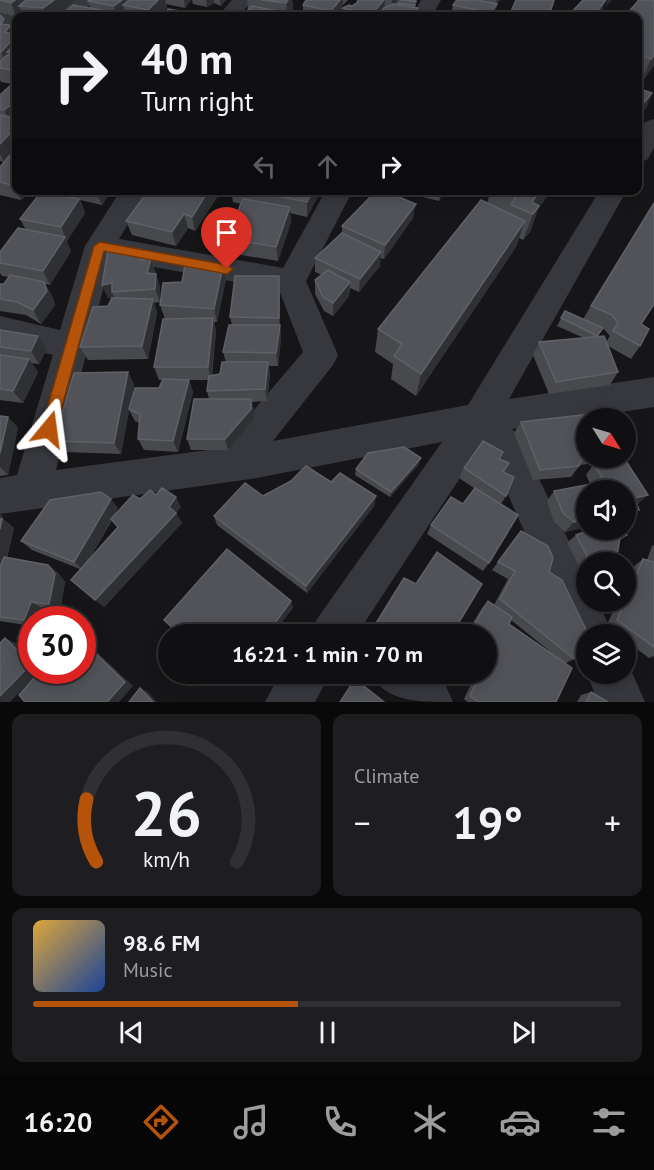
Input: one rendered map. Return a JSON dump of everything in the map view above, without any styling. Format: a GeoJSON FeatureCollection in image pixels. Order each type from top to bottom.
{"type":"FeatureCollection","features":[{"type":"Feature","properties":{"kind":"street"},"geometry":{"type":"LineString","coordinates":[[71,12],[86,0]]}},
{"type":"Feature","properties":{"kind":"street"},"geometry":{"type":"LineString","coordinates":[[232,12],[243,0]]}},
{"type":"Feature","properties":{"kind":"street"},"geometry":{"type":"LineString","coordinates":[[642,148],[654,128]]}},
{"type":"Feature","properties":{"kind":"street"},"geometry":{"type":"LineString","coordinates":[[132,195],[100,246],[72,346],[16,494],[251,462],[478,419],[654,392]]}},
{"type":"Feature","properties":{"kind":"street"},"geometry":{"type":"LineString","coordinates":[[291,281],[337,195]]}},
{"type":"Feature","properties":{"kind":"street"},"geometry":{"type":"LineString","coordinates":[[342,624],[478,419],[612,195]]}},
{"type":"Feature","properties":{"kind":"street"},"geometry":{"type":"LineString","coordinates":[[100,246],[291,281]]}},
{"type":"Feature","properties":{"kind":"street"},"geometry":{"type":"LineString","coordinates":[[251,462],[249,442],[321,355],[291,281]]}},
{"type":"Feature","properties":{"kind":"street"},"geometry":{"type":"LineString","coordinates":[[0,329],[72,346]]}},
{"type":"Feature","properties":{"kind":"street"},"geometry":{"type":"LineString","coordinates":[[478,419],[505,447],[586,624]]}},
{"type":"Feature","properties":{"kind":"street"},"geometry":{"type":"LineString","coordinates":[[288,702],[300,684]]}},
{"type":"Feature","properties":{"kind":"street"},"geometry":{"type":"LineString","coordinates":[[406,684],[430,702]]}},
{"type":"Feature","properties":{"kind":"street"},"geometry":{"type":"LineString","coordinates":[[614,684],[622,702]]}},
{"type":"Feature","properties":{"kind":"building"},"geometry":{"type":"Polygon","coordinates":[[[26,0],[54,0],[43,8],[19,6],[26,0]]]}},
{"type":"Feature","properties":{"kind":"building"},"geometry":{"type":"Polygon","coordinates":[[[89,0],[122,0],[114,6],[89,0]]]}},
{"type":"Feature","properties":{"kind":"building"},"geometry":{"type":"Polygon","coordinates":[[[129,0],[158,0],[148,10],[123,5],[129,0]]]}},
{"type":"Feature","properties":{"kind":"building"},"geometry":{"type":"Polygon","coordinates":[[[261,0],[288,0],[286,3],[261,0]]]}},
{"type":"Feature","properties":{"kind":"building"},"geometry":{"type":"Polygon","coordinates":[[[306,0],[340,0],[331,11],[303,5],[306,0]]]}},
{"type":"Feature","properties":{"kind":"building"},"geometry":{"type":"Polygon","coordinates":[[[358,0],[384,0],[374,12],[359,12],[343,8],[357,3],[358,0]]]}},
{"type":"Feature","properties":{"kind":"building"},"geometry":{"type":"Polygon","coordinates":[[[457,0],[477,0],[497,4],[491,12],[453,5],[457,0]]]}},
{"type":"Feature","properties":{"kind":"building"},"geometry":{"type":"Polygon","coordinates":[[[516,0],[554,0],[550,12],[511,12],[516,0]]]}},
{"type":"Feature","properties":{"kind":"building"},"geometry":{"type":"Polygon","coordinates":[[[583,0],[606,0],[596,12],[572,12],[583,0]]]}},
{"type":"Feature","properties":{"kind":"building"},"geometry":{"type":"Polygon","coordinates":[[[639,0],[654,0],[654,55],[651,59],[643,56],[642,58],[642,12],[628,12],[639,0]]]}},
{"type":"Feature","properties":{"kind":"building"},"geometry":{"type":"Polygon","coordinates":[[[399,3],[415,5],[414,8],[398,5],[399,3]]]}},
{"type":"Feature","properties":{"kind":"building"},"geometry":{"type":"Polygon","coordinates":[[[393,4],[418,8],[415,12],[381,12],[393,4]]]}},
{"type":"Feature","properties":{"kind":"building"},"geometry":{"type":"Polygon","coordinates":[[[73,5],[101,10],[99,12],[65,12],[73,5]]]}},
{"type":"Feature","properties":{"kind":"building"},"geometry":{"type":"Polygon","coordinates":[[[252,6],[277,11],[276,12],[246,12],[252,6]]]}},
{"type":"Feature","properties":{"kind":"building"},"geometry":{"type":"Polygon","coordinates":[[[168,9],[186,12],[165,12],[168,9]]]}},
{"type":"Feature","properties":{"kind":"building"},"geometry":{"type":"Polygon","coordinates":[[[0,15],[4,19],[1,24],[11,25],[5,32],[12,34],[12,40],[0,52],[0,15]]]}},
{"type":"Feature","properties":{"kind":"building"},"geometry":{"type":"Polygon","coordinates":[[[7,55],[12,56],[12,70],[0,68],[0,62],[7,55]]]}},
{"type":"Feature","properties":{"kind":"building"},"geometry":{"type":"Polygon","coordinates":[[[12,84],[12,105],[4,110],[0,109],[0,95],[12,84]]]}},
{"type":"Feature","properties":{"kind":"building"},"geometry":{"type":"Polygon","coordinates":[[[642,89],[652,93],[642,105],[642,89]]]}},
{"type":"Feature","properties":{"kind":"building"},"geometry":{"type":"Polygon","coordinates":[[[0,115],[12,117],[12,131],[0,144],[0,115]]]}},
{"type":"Feature","properties":{"kind":"building"},"geometry":{"type":"Polygon","coordinates":[[[12,155],[12,185],[0,182],[0,167],[12,155]]]}},
{"type":"Feature","properties":{"kind":"building"},"geometry":{"type":"Polygon","coordinates":[[[39,195],[57,195],[79,199],[61,227],[20,219],[39,195]]]}},
{"type":"Feature","properties":{"kind":"building"},"geometry":{"type":"Polygon","coordinates":[[[145,195],[206,195],[192,217],[184,214],[172,232],[126,221],[145,195]]]}},
{"type":"Feature","properties":{"kind":"building"},"geometry":{"type":"Polygon","coordinates":[[[271,195],[310,195],[307,202],[271,195]]]}},
{"type":"Feature","properties":{"kind":"building"},"geometry":{"type":"Polygon","coordinates":[[[372,195],[394,195],[416,204],[385,245],[342,226],[372,195]]]}},
{"type":"Feature","properties":{"kind":"building"},"geometry":{"type":"Polygon","coordinates":[[[512,195],[537,195],[532,202],[539,206],[533,214],[511,205],[516,197],[512,195]]]}},
{"type":"Feature","properties":{"kind":"building"},"geometry":{"type":"Polygon","coordinates":[[[243,199],[290,207],[276,247],[214,236],[223,221],[233,222],[243,199]]]}},
{"type":"Feature","properties":{"kind":"building"},"geometry":{"type":"Polygon","coordinates":[[[481,200],[525,221],[421,374],[394,356],[402,344],[378,329],[481,200]]]}},
{"type":"Feature","properties":{"kind":"building"},"geometry":{"type":"Polygon","coordinates":[[[654,203],[654,304],[641,324],[649,329],[640,346],[613,331],[618,323],[612,315],[591,306],[654,203]]]}},
{"type":"Feature","properties":{"kind":"building"},"geometry":{"type":"Polygon","coordinates":[[[18,228],[65,237],[43,271],[0,263],[0,252],[18,228]]]}},
{"type":"Feature","properties":{"kind":"building"},"geometry":{"type":"Polygon","coordinates":[[[342,233],[381,252],[360,279],[315,258],[342,233]]]}},
{"type":"Feature","properties":{"kind":"building"},"geometry":{"type":"Polygon","coordinates":[[[140,249],[140,260],[151,259],[147,273],[156,274],[155,289],[112,292],[112,283],[102,285],[108,250],[140,249]]]}},
{"type":"Feature","properties":{"kind":"building"},"geometry":{"type":"Polygon","coordinates":[[[185,265],[223,266],[214,309],[160,305],[163,283],[182,282],[185,265]]]}},
{"type":"Feature","properties":{"kind":"building"},"geometry":{"type":"Polygon","coordinates":[[[328,270],[350,282],[333,303],[323,297],[315,280],[328,270]]]}},
{"type":"Feature","properties":{"kind":"building"},"geometry":{"type":"Polygon","coordinates":[[[10,275],[44,282],[47,291],[33,310],[17,302],[0,299],[0,284],[4,284],[10,275]]]}},
{"type":"Feature","properties":{"kind":"building"},"geometry":{"type":"Polygon","coordinates":[[[235,276],[279,276],[279,318],[230,317],[235,276]]]}},
{"type":"Feature","properties":{"kind":"building"},"geometry":{"type":"Polygon","coordinates":[[[112,298],[153,299],[142,346],[80,347],[93,307],[108,306],[112,298]]]}},
{"type":"Feature","properties":{"kind":"building"},"geometry":{"type":"Polygon","coordinates":[[[565,311],[603,328],[597,336],[561,318],[565,311]]]}},
{"type":"Feature","properties":{"kind":"building"},"geometry":{"type":"Polygon","coordinates":[[[213,318],[208,367],[154,367],[163,319],[213,318]]]}},
{"type":"Feature","properties":{"kind":"building"},"geometry":{"type":"Polygon","coordinates":[[[229,325],[280,325],[276,353],[223,352],[229,325]]]}},
{"type":"Feature","properties":{"kind":"building"},"geometry":{"type":"Polygon","coordinates":[[[0,330],[38,336],[31,351],[0,347],[0,330]]]}},
{"type":"Feature","properties":{"kind":"building"},"geometry":{"type":"Polygon","coordinates":[[[604,336],[618,372],[556,382],[539,342],[604,336]]]}},
{"type":"Feature","properties":{"kind":"building"},"geometry":{"type":"Polygon","coordinates":[[[0,355],[29,359],[13,391],[0,389],[0,355]]]}},
{"type":"Feature","properties":{"kind":"building"},"geometry":{"type":"Polygon","coordinates":[[[222,362],[268,362],[265,389],[207,391],[209,376],[220,374],[222,362]]]}},
{"type":"Feature","properties":{"kind":"building"},"geometry":{"type":"Polygon","coordinates":[[[128,372],[114,443],[54,441],[74,373],[128,372]]]}},
{"type":"Feature","properties":{"kind":"building"},"geometry":{"type":"Polygon","coordinates":[[[163,379],[189,380],[173,441],[138,439],[140,414],[129,409],[135,388],[159,388],[163,379]]]}},
{"type":"Feature","properties":{"kind":"building"},"geometry":{"type":"Polygon","coordinates":[[[194,399],[251,399],[251,409],[225,439],[187,439],[194,399]]]}},
{"type":"Feature","properties":{"kind":"building"},"geometry":{"type":"Polygon","coordinates":[[[0,416],[8,417],[0,453],[0,416]]]}},
{"type":"Feature","properties":{"kind":"building"},"geometry":{"type":"Polygon","coordinates":[[[576,416],[576,466],[540,470],[521,422],[576,416]]]}},
{"type":"Feature","properties":{"kind":"building"},"geometry":{"type":"Polygon","coordinates":[[[483,441],[503,452],[499,459],[509,463],[503,472],[514,477],[506,496],[464,468],[483,441]]]}},
{"type":"Feature","properties":{"kind":"building"},"geometry":{"type":"Polygon","coordinates":[[[404,447],[421,458],[391,492],[356,469],[368,453],[404,447]]]}},
{"type":"Feature","properties":{"kind":"building"},"geometry":{"type":"Polygon","coordinates":[[[306,466],[331,482],[340,473],[376,496],[306,586],[214,516],[245,483],[263,496],[291,481],[306,466]]]}},
{"type":"Feature","properties":{"kind":"building"},"geometry":{"type":"Polygon","coordinates":[[[596,468],[630,468],[648,495],[636,498],[636,480],[603,480],[596,468]]]}},
{"type":"Feature","properties":{"kind":"building"},"geometry":{"type":"Polygon","coordinates":[[[576,487],[576,522],[563,513],[554,491],[576,487]]]}},
{"type":"Feature","properties":{"kind":"building"},"geometry":{"type":"Polygon","coordinates":[[[162,488],[176,497],[169,507],[176,513],[95,600],[71,580],[118,527],[111,519],[133,495],[140,499],[150,490],[156,495],[162,488]]]}},
{"type":"Feature","properties":{"kind":"building"},"geometry":{"type":"Polygon","coordinates":[[[475,488],[518,515],[489,563],[431,525],[451,497],[463,504],[475,488]]]}},
{"type":"Feature","properties":{"kind":"building"},"geometry":{"type":"Polygon","coordinates":[[[101,492],[111,499],[74,562],[21,541],[50,500],[101,492]]]}},
{"type":"Feature","properties":{"kind":"building"},"geometry":{"type":"Polygon","coordinates":[[[521,531],[548,546],[553,558],[549,572],[562,580],[583,624],[576,624],[576,656],[574,659],[500,599],[515,571],[498,562],[521,531]]]}},
{"type":"Feature","properties":{"kind":"building"},"geometry":{"type":"Polygon","coordinates":[[[579,540],[620,540],[618,552],[585,552],[579,540]]]}},
{"type":"Feature","properties":{"kind":"building"},"geometry":{"type":"Polygon","coordinates":[[[227,549],[291,601],[274,624],[168,624],[164,620],[227,549]]]}},
{"type":"Feature","properties":{"kind":"building"},"geometry":{"type":"Polygon","coordinates":[[[437,552],[482,584],[458,624],[376,623],[404,578],[416,584],[437,552]]]}},
{"type":"Feature","properties":{"kind":"building"},"geometry":{"type":"Polygon","coordinates":[[[4,557],[48,565],[55,574],[49,604],[31,602],[29,606],[18,606],[18,619],[0,617],[0,568],[4,557]]]}},
{"type":"Feature","properties":{"kind":"building"},"geometry":{"type":"Polygon","coordinates":[[[643,559],[654,562],[654,647],[636,634],[636,624],[622,624],[617,620],[620,612],[636,612],[636,575],[643,559]]]}},
{"type":"Feature","properties":{"kind":"building"},"geometry":{"type":"Polygon","coordinates":[[[488,601],[512,617],[509,624],[572,668],[556,702],[479,702],[470,696],[475,684],[497,684],[497,624],[475,624],[488,601]]]}},
{"type":"Feature","properties":{"kind":"building"},"geometry":{"type":"Polygon","coordinates":[[[5,638],[18,651],[18,677],[0,696],[0,643],[5,638]]]}},
{"type":"Feature","properties":{"kind":"building"},"geometry":{"type":"Polygon","coordinates":[[[96,654],[125,682],[107,702],[25,702],[19,695],[29,684],[96,684],[96,654]]]}},
{"type":"Feature","properties":{"kind":"building"},"geometry":{"type":"Polygon","coordinates":[[[352,684],[361,684],[384,702],[340,702],[352,684]]]}},
{"type":"Feature","properties":{"kind":"building"},"geometry":{"type":"Polygon","coordinates":[[[140,688],[153,702],[129,702],[140,688]]]}},
{"type":"Feature","properties":{"kind":"building"},"geometry":{"type":"Polygon","coordinates":[[[591,692],[608,702],[586,702],[591,692]]]}},
{"type":"Feature","properties":{"kind":"route"},"geometry":{"type":"LineString","coordinates":[[49,429],[100,246],[227,269]]}}]}
